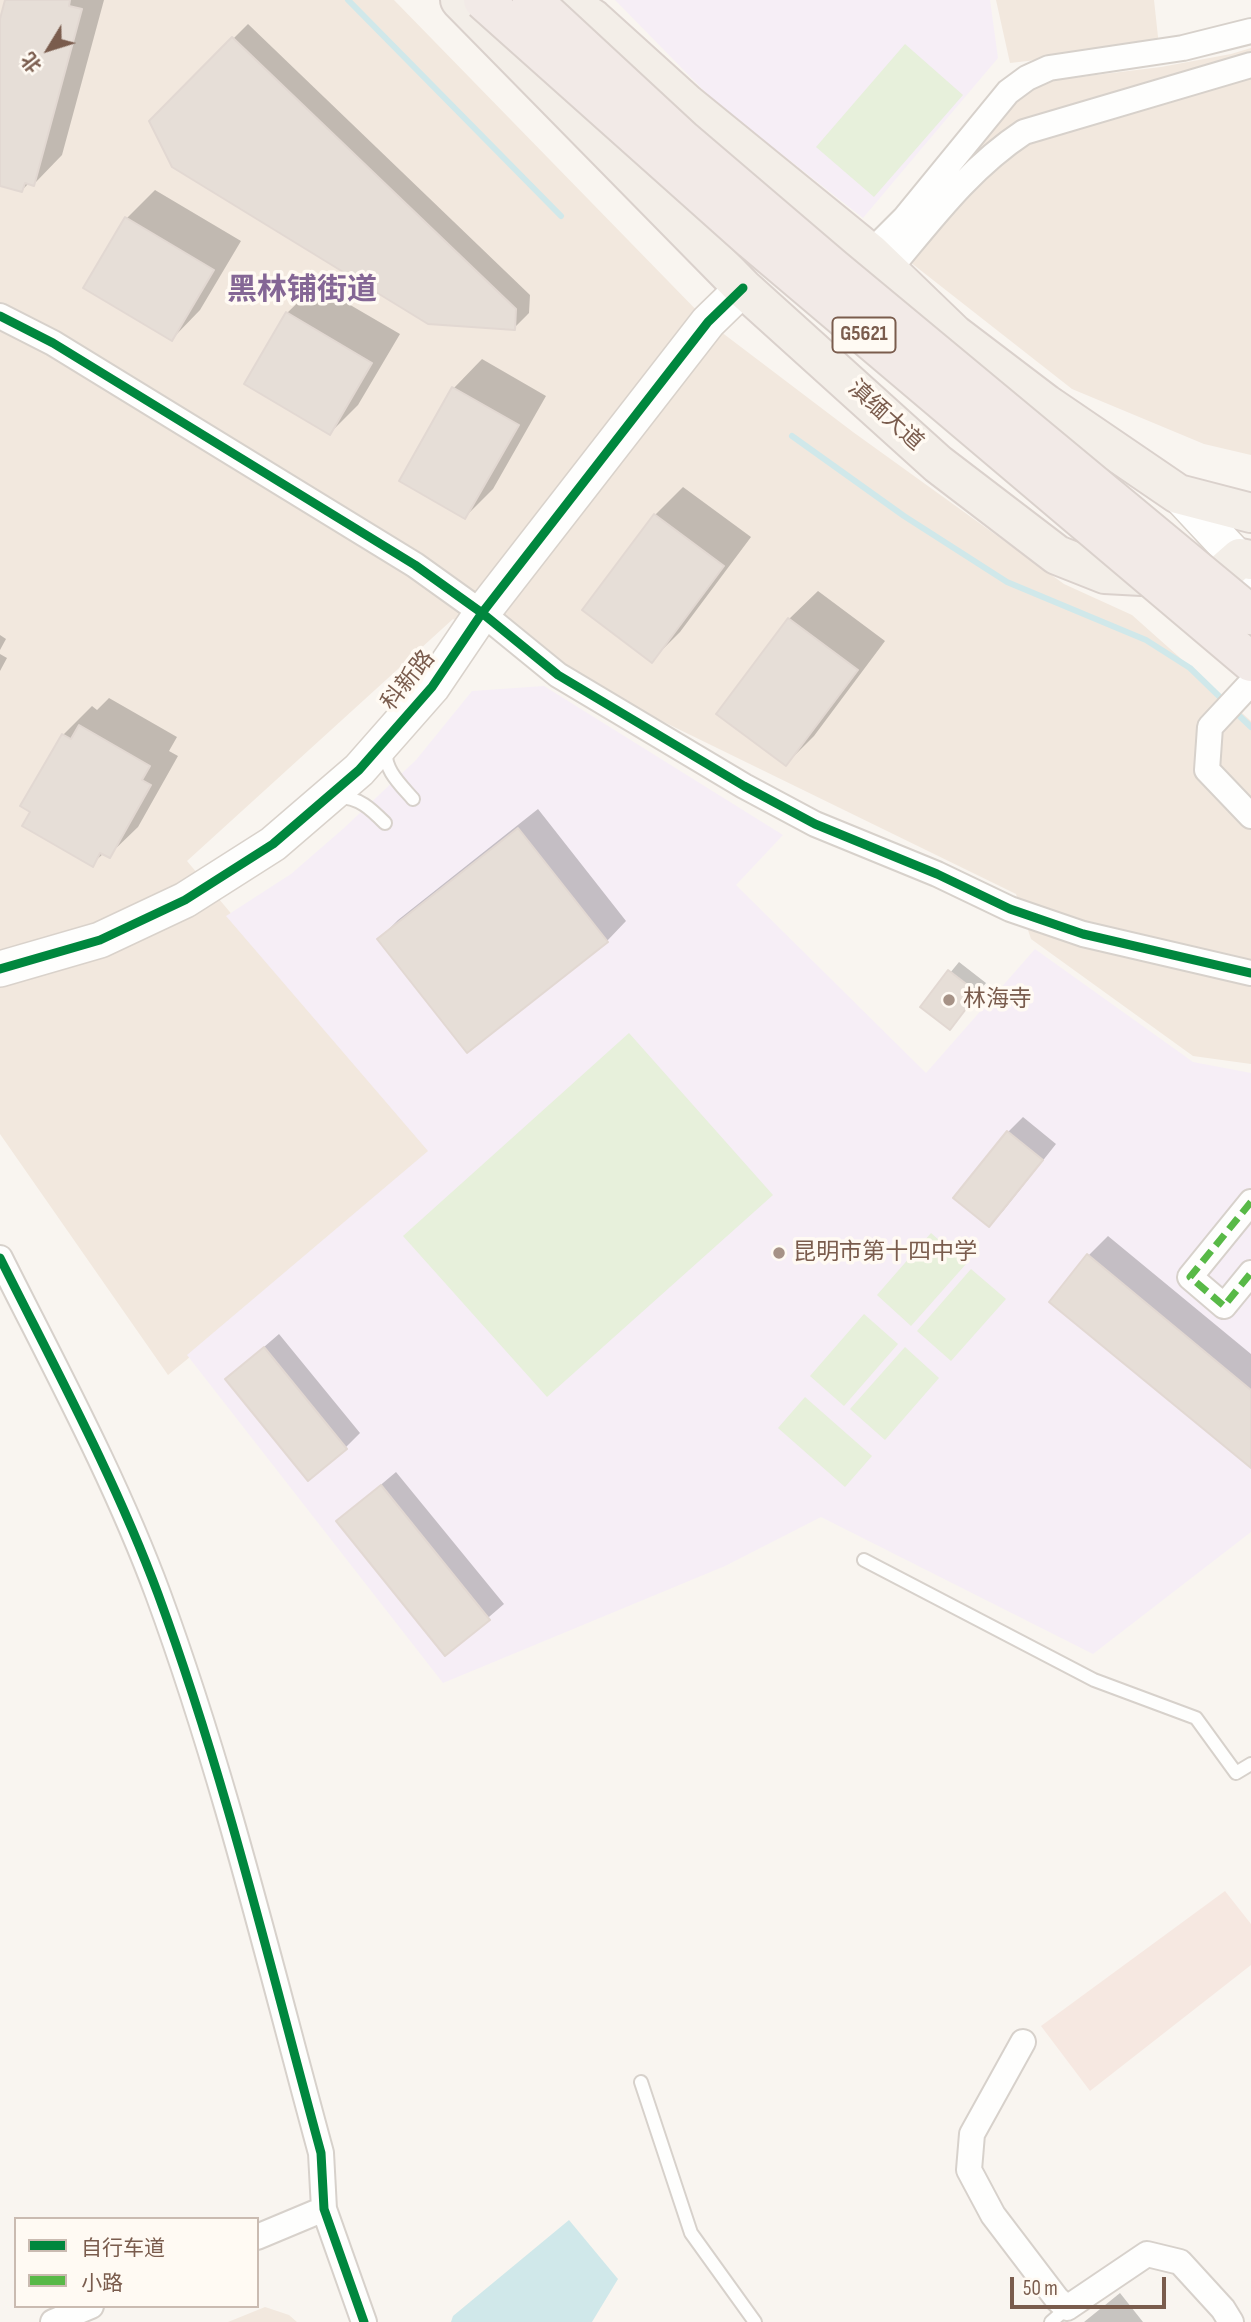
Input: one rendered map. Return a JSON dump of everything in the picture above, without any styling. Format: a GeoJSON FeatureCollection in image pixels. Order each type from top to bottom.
{"type":"FeatureCollection","features":[{"type":"Feature","properties":{"kind":"highway","name":"G5621"},"geometry":{"type":"LineString","coordinates":[[483,0],[1249,679]]}},
{"type":"Feature","properties":{"kind":"highway","name":"G5621"},"geometry":{"type":"LineString","coordinates":[[532,0],[682,139],[1251,615]]}},
{"type":"Feature","properties":{"kind":"main road","name":"滇缅大道"},"geometry":{"type":"LineString","coordinates":[[460,0],[743,288],[938,464],[1057,555],[1105,574],[1239,568]]}},
{"type":"Feature","properties":{"kind":"main road"},"geometry":{"type":"LineString","coordinates":[[565,0],[593,19],[687,104],[879,262],[954,334],[1046,404],[1178,494],[1251,513]]}},
{"type":"Feature","properties":{"kind":"street"},"geometry":{"type":"LineString","coordinates":[[879,262],[904,219],[1009,92],[1027,78],[1049,68],[1183,48],[1251,31]]}},
{"type":"Feature","properties":{"kind":"street"},"geometry":{"type":"LineString","coordinates":[[879,262],[994,152],[1024,132],[1251,65]]}},
{"type":"Feature","properties":{"kind":"street","name":"科新路"},"geometry":{"type":"LineString","coordinates":[[0,968],[100,940],[185,900],[274,844],[359,770],[432,687],[482,613],[708,322],[743,288]]}},
{"type":"Feature","properties":{"kind":"street"},"geometry":{"type":"LineString","coordinates":[[0,316],[53,343],[415,565],[482,613],[558,675],[744,786],[816,824],[936,874],[1010,909],[1083,934],[1251,973]]}},
{"type":"Feature","properties":{"kind":"street"},"geometry":{"type":"LineString","coordinates":[[1178,494],[1239,568],[1251,606]]}},
{"type":"Feature","properties":{"kind":"street","name":"科新路"},"geometry":{"type":"LineString","coordinates":[[0,951],[93,924],[177,885],[263,831],[348,757],[419,677],[482,613]]}},
{"type":"Feature","properties":{"kind":"street"},"geometry":{"type":"LineString","coordinates":[[1249,679],[1210,727],[1207,769],[1251,816]]}},
{"type":"Feature","properties":{"kind":"street"},"geometry":{"type":"LineString","coordinates":[[1251,1202],[1190,1277],[1224,1306],[1251,1273]]}},
{"type":"Feature","properties":{"kind":"street"},"geometry":{"type":"LineString","coordinates":[[0,1258],[94,1444],[157,1592],[212,1755],[321,2153],[324,2209],[364,2322]]}},
{"type":"Feature","properties":{"kind":"street"},"geometry":{"type":"LineString","coordinates":[[1023,2042],[972,2134],[969,2170],[993,2215],[1057,2299],[1059,2315],[1147,2254],[1180,2262],[1223,2309],[1231,2322]]}},
{"type":"Feature","properties":{"kind":"street"},"geometry":{"type":"LineString","coordinates":[[259,2236],[324,2209]]}},
{"type":"Feature","properties":{"kind":"street"},"geometry":{"type":"LineString","coordinates":[[53,2322],[85,2308]]}},
{"type":"Feature","properties":{"kind":"lane"},"geometry":{"type":"LineString","coordinates":[[389,736],[385,754],[387,763],[393,775],[413,799]]}},
{"type":"Feature","properties":{"kind":"lane"},"geometry":{"type":"LineString","coordinates":[[322,802],[332,798],[351,798],[368,807],[385,822]]}},
{"type":"Feature","properties":{"kind":"lane"},"geometry":{"type":"LineString","coordinates":[[864,1560],[1094,1680],[1196,1718],[1236,1773],[1251,1764]]}},
{"type":"Feature","properties":{"kind":"lane"},"geometry":{"type":"LineString","coordinates":[[641,2082],[691,2233],[755,2322]]}},
{"type":"Feature","properties":{"kind":"shaded area"},"geometry":{"type":"Polygon","coordinates":[[[0,0],[394,0],[708,322],[853,432],[1064,584],[1132,615],[1251,721],[1251,1064],[1193,1056],[1031,939],[1016,894],[453,619],[187,861],[435,1156],[168,1375],[0,1134],[0,0]]]}},
{"type":"Feature","properties":{"kind":"shaded area"},"geometry":{"type":"Polygon","coordinates":[[[615,0],[990,0],[998,58],[863,218],[714,101],[615,0]]]}},
{"type":"Feature","properties":{"kind":"shaded area"},"geometry":{"type":"Polygon","coordinates":[[[996,0],[1154,0],[1159,46],[1010,63],[996,0]]]}},
{"type":"Feature","properties":{"kind":"shaded area"},"geometry":{"type":"Polygon","coordinates":[[[1251,48],[1251,455],[1204,444],[1072,389],[896,251],[990,127],[1024,92],[1047,81],[1161,67],[1251,48]]]}},
{"type":"Feature","properties":{"kind":"shaded area","name":"昆明市第十四中学"},"geometry":{"type":"Polygon","coordinates":[[[544,686],[783,835],[736,885],[926,1073],[1035,949],[1193,1062],[1251,1073],[1251,1532],[1093,1654],[821,1517],[725,1566],[443,1683],[187,1355],[428,1151],[226,916],[291,874],[344,828],[416,760],[472,691],[544,686]]]}},
{"type":"Feature","properties":{"kind":"shaded area"},"geometry":{"type":"Polygon","coordinates":[[[1225,1891],[1251,1924],[1251,1965],[1090,2091],[1041,2026],[1225,1891]]]}},
{"type":"Feature","properties":{"kind":"shaded area"},"geometry":{"type":"Polygon","coordinates":[[[265,2307],[289,2315],[297,2322],[228,2322],[265,2307]]]}},
{"type":"Feature","properties":{"kind":"green space"},"geometry":{"type":"Polygon","coordinates":[[[905,44],[963,95],[874,197],[816,147],[905,44]]]}},
{"type":"Feature","properties":{"kind":"green space"},"geometry":{"type":"Polygon","coordinates":[[[629,1033],[773,1195],[547,1397],[403,1236],[629,1033]]]}},
{"type":"Feature","properties":{"kind":"green space"},"geometry":{"type":"Polygon","coordinates":[[[931,1233],[966,1264],[911,1326],[877,1295],[931,1233]]]}},
{"type":"Feature","properties":{"kind":"green space"},"geometry":{"type":"Polygon","coordinates":[[[971,1269],[1006,1299],[951,1361],[917,1331],[971,1269]]]}},
{"type":"Feature","properties":{"kind":"green space"},"geometry":{"type":"Polygon","coordinates":[[[864,1314],[898,1344],[844,1406],[810,1376],[864,1314]]]}},
{"type":"Feature","properties":{"kind":"green space"},"geometry":{"type":"Polygon","coordinates":[[[905,1347],[939,1378],[885,1440],[850,1409],[905,1347]]]}},
{"type":"Feature","properties":{"kind":"green space"},"geometry":{"type":"Polygon","coordinates":[[[805,1397],[872,1456],[845,1487],[778,1428],[805,1397]]]}},
{"type":"Feature","properties":{"kind":"water"},"geometry":{"type":"Polygon","coordinates":[[[569,2220],[618,2279],[592,2322],[451,2322],[453,2316],[569,2220]]]}},
{"type":"Feature","properties":{"kind":"building"},"geometry":{"type":"Polygon","coordinates":[[[5,0],[70,0],[69,6],[82,9],[34,186],[25,183],[22,192],[0,186],[0,19],[5,0]]]}},
{"type":"Feature","properties":{"kind":"building"},"geometry":{"type":"Polygon","coordinates":[[[232,37],[516,309],[515,330],[428,324],[172,167],[149,121],[232,37]]]}},
{"type":"Feature","properties":{"kind":"building"},"geometry":{"type":"Polygon","coordinates":[[[125,217],[214,270],[172,341],[83,288],[125,217]]]}},
{"type":"Feature","properties":{"kind":"building"},"geometry":{"type":"Polygon","coordinates":[[[286,312],[372,363],[330,435],[244,384],[286,312]]]}},
{"type":"Feature","properties":{"kind":"building"},"geometry":{"type":"Polygon","coordinates":[[[452,387],[519,425],[465,519],[399,481],[452,387]]]}},
{"type":"Feature","properties":{"kind":"building"},"geometry":{"type":"Polygon","coordinates":[[[654,514],[724,566],[652,663],[582,610],[654,514]]]}},
{"type":"Feature","properties":{"kind":"building"},"geometry":{"type":"Polygon","coordinates":[[[788,618],[858,670],[786,766],[716,714],[788,618]]]}},
{"type":"Feature","properties":{"kind":"building"},"geometry":{"type":"Polygon","coordinates":[[[79,725],[150,766],[142,780],[151,785],[110,858],[100,853],[93,867],[22,826],[30,812],[20,806],[62,734],[71,739],[79,725]]]}},
{"type":"Feature","properties":{"kind":"building"},"geometry":{"type":"Polygon","coordinates":[[[518,828],[608,942],[467,1053],[377,939],[518,828]]]}},
{"type":"Feature","properties":{"kind":"building","name":"林海寺"},"geometry":{"type":"Polygon","coordinates":[[[948,970],[978,993],[950,1030],[920,1007],[948,970]]]}},
{"type":"Feature","properties":{"kind":"building"},"geometry":{"type":"Polygon","coordinates":[[[1007,1131],[1043,1160],[989,1227],[953,1198],[1007,1131]]]}},
{"type":"Feature","properties":{"kind":"building"},"geometry":{"type":"Polygon","coordinates":[[[1087,1254],[1251,1390],[1251,1468],[1049,1302],[1087,1254]]]}},
{"type":"Feature","properties":{"kind":"building"},"geometry":{"type":"Polygon","coordinates":[[[264,1347],[347,1449],[308,1481],[225,1379],[264,1347]]]}},
{"type":"Feature","properties":{"kind":"building"},"geometry":{"type":"Polygon","coordinates":[[[381,1485],[490,1620],[445,1656],[336,1521],[381,1485]]]}},
{"type":"Feature","properties":{"kind":"waterway"},"geometry":{"type":"LineString","coordinates":[[348,0],[561,216]]}},
{"type":"Feature","properties":{"kind":"waterway"},"geometry":{"type":"LineString","coordinates":[[792,436],[904,516],[1007,582],[1146,640],[1190,668],[1224,701]]}},
{"type":"Feature","properties":{"kind":"waterway"},"geometry":{"type":"LineString","coordinates":[[1232,709],[1251,727]]}},
{"type":"Feature","properties":{"kind":"marked path"},"geometry":{"type":"LineString","coordinates":[[1251,1202],[1190,1277],[1224,1306],[1251,1273]]}},
{"type":"Feature","properties":{"kind":"cycle path"},"geometry":{"type":"LineString","coordinates":[[0,969],[100,940],[185,900],[273,844],[359,770],[432,687],[482,613],[708,322],[743,288]]}},
{"type":"Feature","properties":{"kind":"cycle path"},"geometry":{"type":"LineString","coordinates":[[0,316],[53,343],[415,565],[482,613],[558,675],[744,786],[815,824],[937,874],[1010,909],[1083,934],[1251,973]]}},
{"type":"Feature","properties":{"kind":"cycle path"},"geometry":{"type":"LineString","coordinates":[[0,1258],[123,1508],[158,1594],[182,1663],[246,1872],[321,2153],[324,2209],[364,2322]]}},
{"type":"Feature","properties":{"kind":"place","name":"林海寺"},"geometry":{"type":"Point","coordinates":[949,1000]}},
{"type":"Feature","properties":{"kind":"place","name":"昆明市第十四中学"},"geometry":{"type":"Point","coordinates":[779,1253]}},
{"type":"Feature","properties":{"kind":"district","name":"黑林铺街道"},"geometry":{"type":"Point","coordinates":[302,291]}}]}
